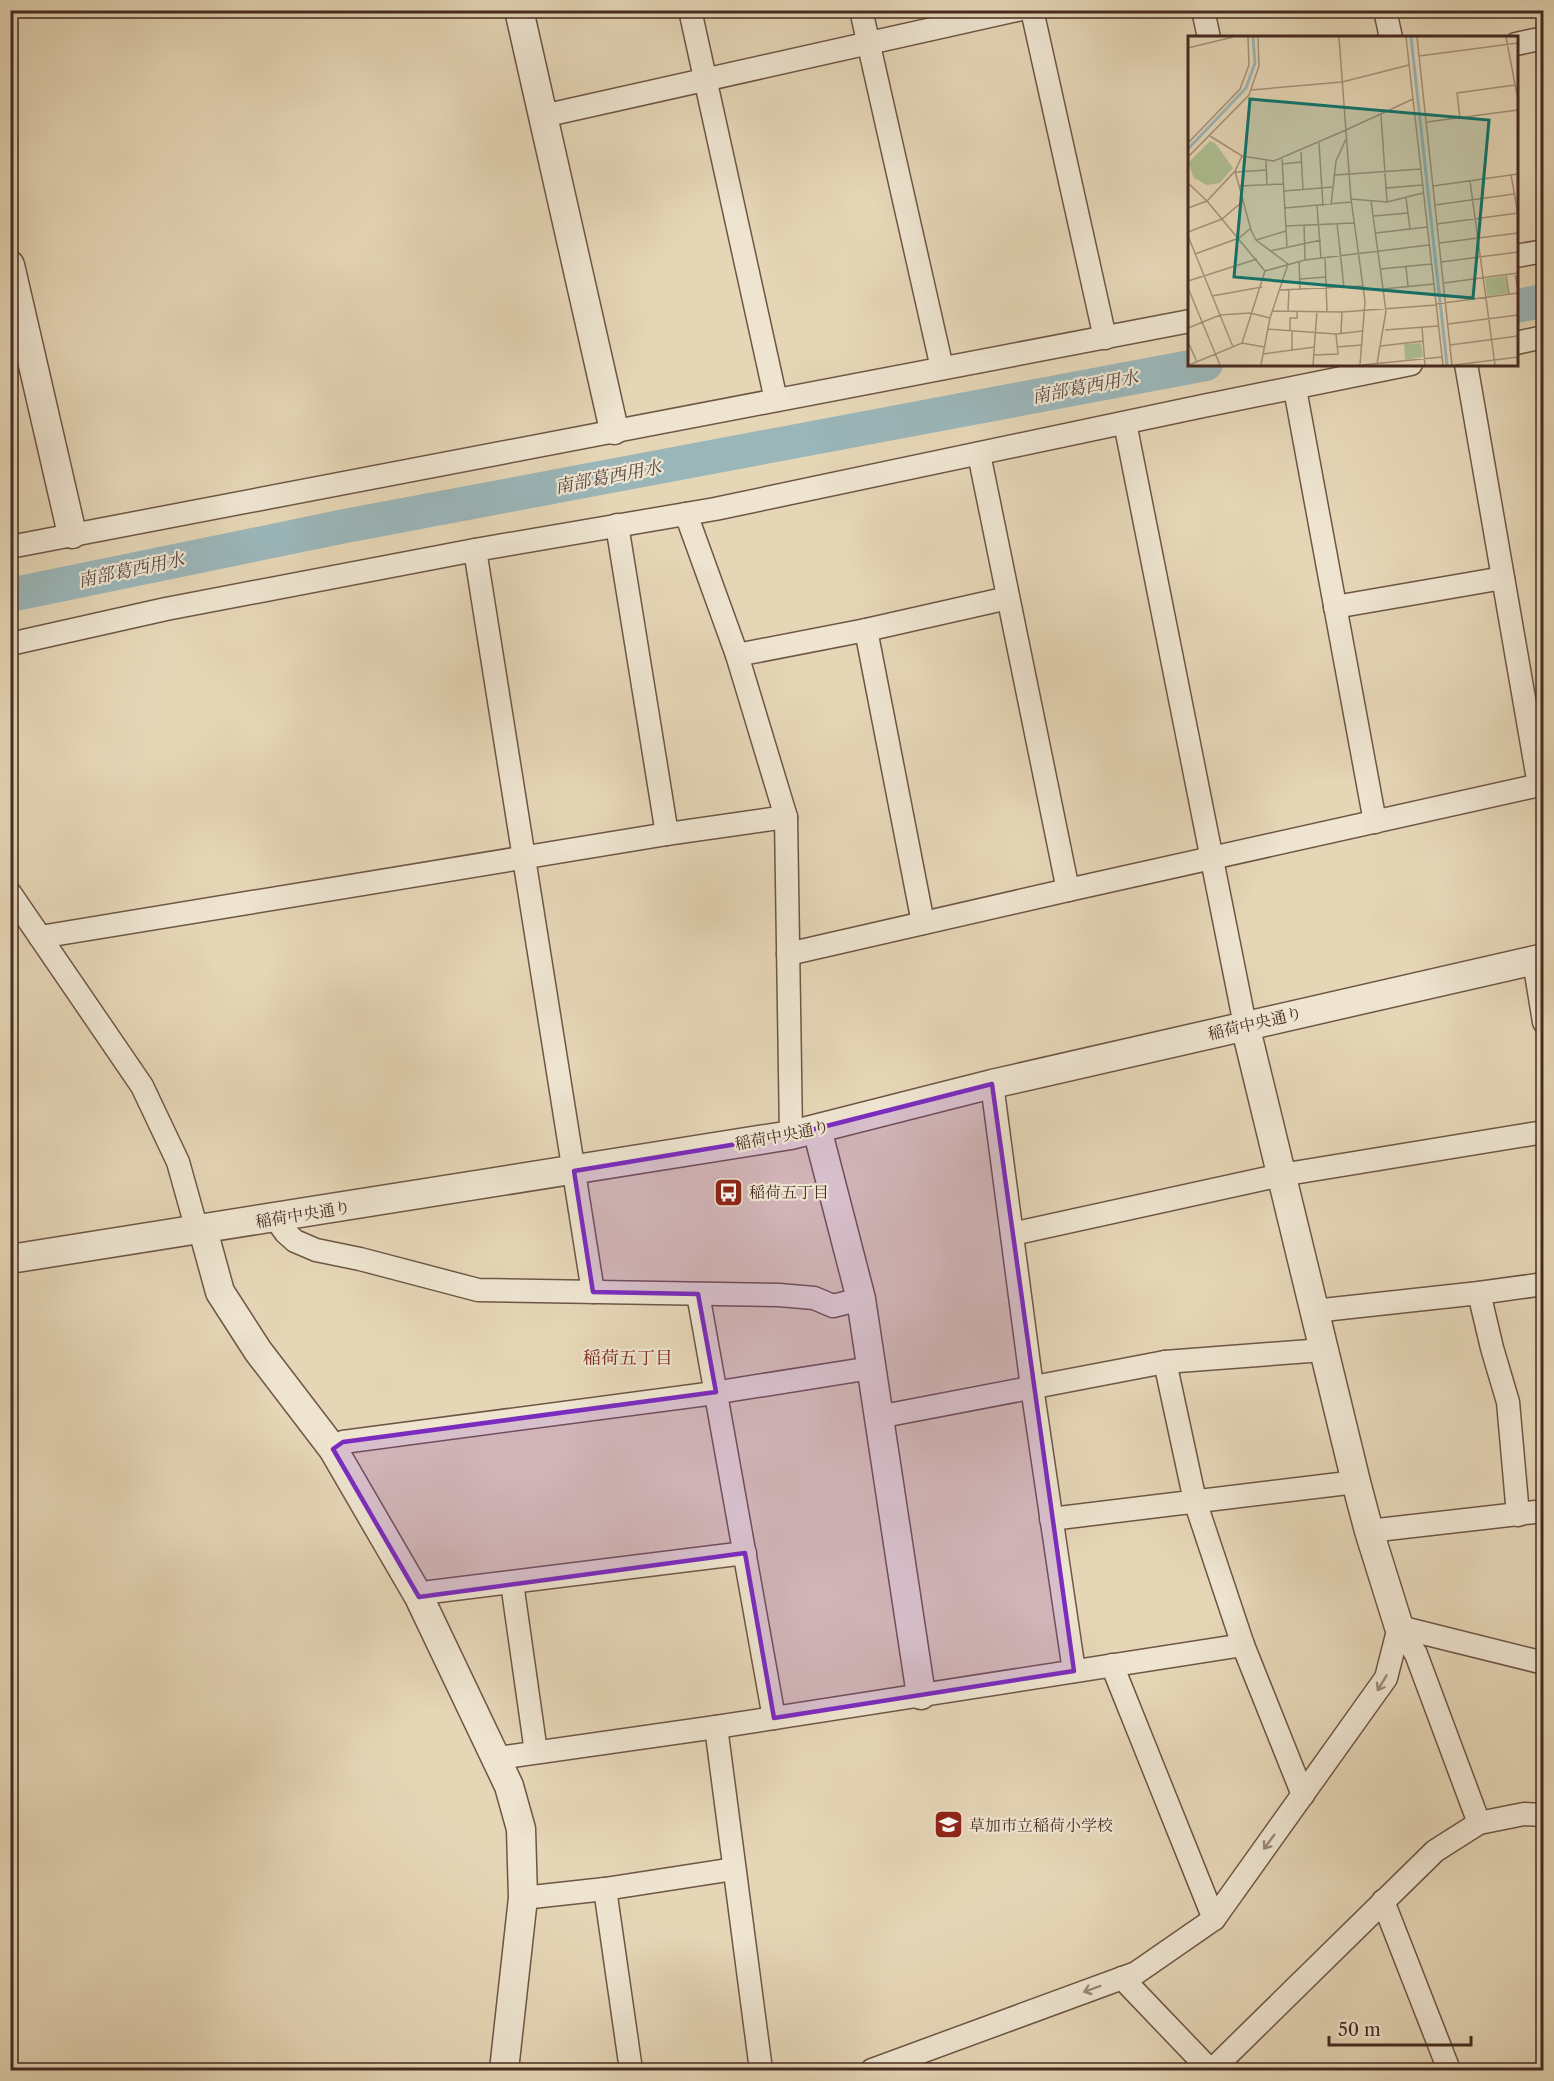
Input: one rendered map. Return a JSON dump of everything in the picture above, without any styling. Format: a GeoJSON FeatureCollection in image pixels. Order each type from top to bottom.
{"type":"FeatureCollection","features":[{"type":"Feature","properties":{"kind":"street"},"geometry":{"type":"LineString","coordinates":[[519,10],[614,430]]}},
{"type":"Feature","properties":{"kind":"street"},"geometry":{"type":"LineString","coordinates":[[690,10],[776,400]]}},
{"type":"Feature","properties":{"kind":"street"},"geometry":{"type":"LineString","coordinates":[[861,10],[942,368]]}},
{"type":"Feature","properties":{"kind":"street"},"geometry":{"type":"LineString","coordinates":[[543,117],[1017,10]]}},
{"type":"Feature","properties":{"kind":"street"},"geometry":{"type":"LineString","coordinates":[[1032,10],[1105,338]]}},
{"type":"Feature","properties":{"kind":"street"},"geometry":{"type":"LineString","coordinates":[[1203,10],[1209,36]]}},
{"type":"Feature","properties":{"kind":"street"},"geometry":{"type":"LineString","coordinates":[[1385,10],[1391,36]]}},
{"type":"Feature","properties":{"kind":"street"},"geometry":{"type":"LineString","coordinates":[[1518,44],[1544,38]]}},
{"type":"Feature","properties":{"kind":"street"},"geometry":{"type":"LineString","coordinates":[[1518,256],[1544,250]]}},
{"type":"Feature","properties":{"kind":"street"},"geometry":{"type":"LineString","coordinates":[[10,265],[72,534]]}},
{"type":"Feature","properties":{"kind":"street"},"geometry":{"type":"LineString","coordinates":[[10,547],[1188,321]]}},
{"type":"Feature","properties":{"kind":"street"},"geometry":{"type":"LineString","coordinates":[[1518,343],[1544,337]]}},
{"type":"Feature","properties":{"kind":"street"},"geometry":{"type":"LineString","coordinates":[[10,644],[166,609],[475,550],[686,514],[1402,366]]}},
{"type":"Feature","properties":{"kind":"street"},"geometry":{"type":"LineString","coordinates":[[788,954],[1541,785],[1466,366]]}},
{"type":"Feature","properties":{"kind":"street"},"geometry":{"type":"LineString","coordinates":[[1294,389],[1375,822]]}},
{"type":"Feature","properties":{"kind":"street"},"geometry":{"type":"LineString","coordinates":[[1125,423],[1245,1025],[1356,1482],[1399,1627],[1416,1654],[1479,1823]]}},
{"type":"Feature","properties":{"kind":"street"},"geometry":{"type":"LineString","coordinates":[[979,454],[1068,890]]}},
{"type":"Feature","properties":{"kind":"street"},"geometry":{"type":"LineString","coordinates":[[686,514],[737,655],[786,817],[788,954],[804,1132],[861,1299],[921,1695]]}},
{"type":"Feature","properties":{"kind":"street"},"geometry":{"type":"LineString","coordinates":[[616,525],[667,834]]}},
{"type":"Feature","properties":{"kind":"street"},"geometry":{"type":"LineString","coordinates":[[475,550],[593,1292]]}},
{"type":"Feature","properties":{"kind":"street"},"geometry":{"type":"LineString","coordinates":[[1335,607],[1503,578]]}},
{"type":"Feature","properties":{"kind":"street"},"geometry":{"type":"LineString","coordinates":[[737,655],[867,630],[1008,598]]}},
{"type":"Feature","properties":{"kind":"street"},"geometry":{"type":"LineString","coordinates":[[867,630],[923,923]]}},
{"type":"Feature","properties":{"kind":"street"},"geometry":{"type":"LineString","coordinates":[[40,937],[667,834],[786,817]]}},
{"type":"Feature","properties":{"kind":"street"},"geometry":{"type":"LineString","coordinates":[[10,893],[142,1086],[178,1162],[220,1292],[258,1351],[333,1449],[420,1597],[498,1758],[509,1786],[521,1829],[523,1898],[504,2070]]}},
{"type":"Feature","properties":{"kind":"street"},"geometry":{"type":"LineString","coordinates":[[1539,959],[1544,1022]]}},
{"type":"Feature","properties":{"kind":"street","name":"稲荷中央通り"},"geometry":{"type":"LineString","coordinates":[[10,1259],[574,1171],[804,1132],[992,1084],[1539,959]]}},
{"type":"Feature","properties":{"kind":"street"},"geometry":{"type":"LineString","coordinates":[[992,1084],[1032,1387],[1074,1671]]}},
{"type":"Feature","properties":{"kind":"street"},"geometry":{"type":"LineString","coordinates":[[1012,1234],[1281,1175],[1544,1132]]}},
{"type":"Feature","properties":{"kind":"street"},"geometry":{"type":"LineString","coordinates":[[275,1218],[295,1241],[316,1250],[360,1259],[478,1290],[802,1297],[814,1298],[833,1306],[861,1299]]}},
{"type":"Feature","properties":{"kind":"street"},"geometry":{"type":"LineString","coordinates":[[1314,1311],[1544,1284]]}},
{"type":"Feature","properties":{"kind":"street"},"geometry":{"type":"LineString","coordinates":[[1479,1293],[1508,1402],[1518,1515]]}},
{"type":"Feature","properties":{"kind":"street"},"geometry":{"type":"LineString","coordinates":[[698,1294],[774,1718]]}},
{"type":"Feature","properties":{"kind":"street"},"geometry":{"type":"LineString","coordinates":[[878,1417],[1165,1362],[1323,1350]]}},
{"type":"Feature","properties":{"kind":"street"},"geometry":{"type":"LineString","coordinates":[[1165,1362],[1195,1501],[1243,1645],[1303,1795]]}},
{"type":"Feature","properties":{"kind":"street"},"geometry":{"type":"LineString","coordinates":[[333,1449],[344,1442],[716,1392],[871,1368]]}},
{"type":"Feature","properties":{"kind":"street"},"geometry":{"type":"LineString","coordinates":[[1051,1519],[1356,1482]]}},
{"type":"Feature","properties":{"kind":"street"},"geometry":{"type":"LineString","coordinates":[[1369,1532],[1544,1511]]}},
{"type":"Feature","properties":{"kind":"street"},"geometry":{"type":"LineString","coordinates":[[420,1597],[430,1592],[745,1553]]}},
{"type":"Feature","properties":{"kind":"street"},"geometry":{"type":"LineString","coordinates":[[512,1582],[536,1752]]}},
{"type":"Feature","properties":{"kind":"street"},"geometry":{"type":"LineString","coordinates":[[1399,1627],[1544,1663]]}},
{"type":"Feature","properties":{"kind":"street"},"geometry":{"type":"LineString","coordinates":[[885,2069],[964,2035],[1136,1973],[1214,1919],[1386,1678],[1399,1627]]}},
{"type":"Feature","properties":{"kind":"street"},"geometry":{"type":"LineString","coordinates":[[498,1758],[716,1727],[1243,1645]]}},
{"type":"Feature","properties":{"kind":"street"},"geometry":{"type":"LineString","coordinates":[[1112,1665],[1214,1919]]}},
{"type":"Feature","properties":{"kind":"street"},"geometry":{"type":"LineString","coordinates":[[716,1727],[761,2070]]}},
{"type":"Feature","properties":{"kind":"street"},"geometry":{"type":"LineString","coordinates":[[1122,1978],[1211,2070],[1435,1851],[1479,1823],[1524,1814],[1544,1815]]}},
{"type":"Feature","properties":{"kind":"street"},"geometry":{"type":"LineString","coordinates":[[523,1898],[605,1889],[734,1869]]}},
{"type":"Feature","properties":{"kind":"street"},"geometry":{"type":"LineString","coordinates":[[605,1889],[631,2070]]}},
{"type":"Feature","properties":{"kind":"street"},"geometry":{"type":"LineString","coordinates":[[1383,1901],[1449,2070]]}},
{"type":"Feature","properties":{"kind":"highlighted area"},"geometry":{"type":"Polygon","coordinates":[[[992,1084],[1074,1671],[774,1718],[745,1553],[419,1597],[333,1449],[343,1442],[716,1392],[698,1294],[593,1292],[574,1171],[791,1135],[992,1084]]]}},
{"type":"Feature","properties":{"kind":"waterway","name":"南部葛西用水"},"geometry":{"type":"LineString","coordinates":[[1518,306],[1544,301]]}},
{"type":"Feature","properties":{"kind":"waterway","name":"南部葛西用水"},"geometry":{"type":"LineString","coordinates":[[10,595],[345,526],[1195,366]]}},
{"type":"Feature","properties":{"kind":"place","name":"稲荷五丁目"},"geometry":{"type":"Point","coordinates":[728,1192]}},
{"type":"Feature","properties":{"kind":"place","name":"草加市立稲荷小学校"},"geometry":{"type":"Point","coordinates":[948,1825]}},
{"type":"Feature","properties":{"kind":"district","name":"稲荷五丁目"},"geometry":{"type":"Point","coordinates":[628,1358]}}]}
